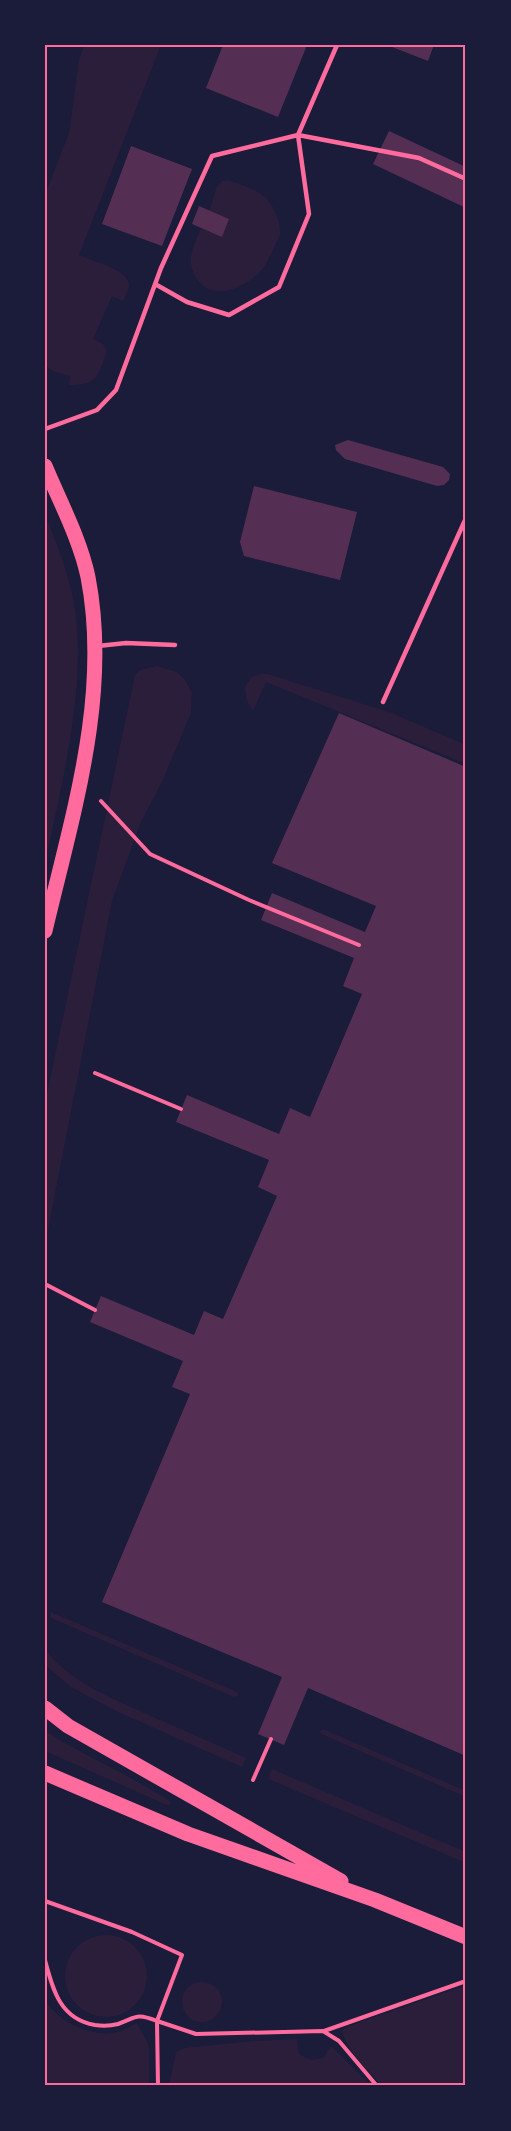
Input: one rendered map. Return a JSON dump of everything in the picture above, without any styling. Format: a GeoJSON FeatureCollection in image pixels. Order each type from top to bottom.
{"type":"FeatureCollection","features":[{"type":"Feature","properties":{"kind":"main road"},"geometry":{"type":"LineString","coordinates":[[45,466],[74,534],[87,575],[95,646],[93,707],[76,796],[45,931]]}},
{"type":"Feature","properties":{"kind":"main road"},"geometry":{"type":"LineString","coordinates":[[45,1708],[68,1726],[375,1900]]}},
{"type":"Feature","properties":{"kind":"main road"},"geometry":{"type":"LineString","coordinates":[[45,1773],[188,1834],[375,1900],[466,1937]]}},
{"type":"Feature","properties":{"kind":"lane"},"geometry":{"type":"LineString","coordinates":[[155,284],[187,302],[229,315],[279,287],[309,214],[298,135],[338,45]]}},
{"type":"Feature","properties":{"kind":"lane"},"geometry":{"type":"LineString","coordinates":[[45,429],[97,410],[116,390],[155,284],[212,156],[298,135],[419,158],[466,179]]}},
{"type":"Feature","properties":{"kind":"lane"},"geometry":{"type":"LineString","coordinates":[[383,702],[466,518]]}},
{"type":"Feature","properties":{"kind":"lane"},"geometry":{"type":"LineString","coordinates":[[95,646],[126,643],[175,645]]}},
{"type":"Feature","properties":{"kind":"path"},"geometry":{"type":"LineString","coordinates":[[101,801],[150,854],[249,900],[359,945]]}},
{"type":"Feature","properties":{"kind":"path"},"geometry":{"type":"LineString","coordinates":[[95,1073],[182,1108]]}},
{"type":"Feature","properties":{"kind":"path"},"geometry":{"type":"LineString","coordinates":[[45,1284],[95,1310]]}},
{"type":"Feature","properties":{"kind":"path"},"geometry":{"type":"LineString","coordinates":[[254,1780],[271,1739]]}},
{"type":"Feature","properties":{"kind":"path"},"geometry":{"type":"LineString","coordinates":[[45,1901],[132,1932],[182,1956],[157,2021],[158,2086]]}},
{"type":"Feature","properties":{"kind":"path"},"geometry":{"type":"LineString","coordinates":[[45,1960],[52,1986],[66,2012],[75,2019],[103,2026],[117,2024],[131,2017],[144,2016],[196,2034],[323,2031],[466,1981]]}},
{"type":"Feature","properties":{"kind":"path"},"geometry":{"type":"LineString","coordinates":[[323,2031],[339,2042],[377,2086]]}},
{"type":"Feature","properties":{"kind":"shaded area"},"geometry":{"type":"Polygon","coordinates":[[[85,45],[161,45],[79,255],[118,271],[128,281],[129,287],[123,301],[112,296],[93,339],[103,344],[107,351],[99,373],[86,383],[69,385],[70,376],[53,371],[45,365],[45,195],[69,133],[79,59],[85,45]]]}},
{"type":"Feature","properties":{"kind":"shaded area"},"geometry":{"type":"Polygon","coordinates":[[[228,180],[253,189],[265,197],[276,215],[280,235],[266,264],[253,278],[228,290],[211,290],[197,279],[191,266],[191,260],[201,228],[222,236],[229,219],[209,211],[217,186],[222,181],[228,180]]]}},
{"type":"Feature","properties":{"kind":"shaded area"},"geometry":{"type":"Polygon","coordinates":[[[45,515],[68,576],[73,597],[78,662],[76,696],[66,765],[45,863],[45,515]]]}},
{"type":"Feature","properties":{"kind":"shaded area"},"geometry":{"type":"Polygon","coordinates":[[[157,666],[177,672],[185,680],[192,693],[191,713],[163,780],[141,822],[112,901],[45,1245],[45,1103],[135,675],[140,670],[157,666]]]}},
{"type":"Feature","properties":{"kind":"shaded area"},"geometry":{"type":"Polygon","coordinates":[[[268,674],[392,713],[466,745],[466,764],[266,682],[253,711],[246,699],[245,686],[252,677],[268,674]]]}},
{"type":"Feature","properties":{"kind":"shaded area"},"geometry":{"type":"Polygon","coordinates":[[[51,1612],[237,1692],[239,1696],[234,1697],[51,1618],[51,1612]]]}},
{"type":"Feature","properties":{"kind":"shaded area"},"geometry":{"type":"Polygon","coordinates":[[[45,1649],[68,1672],[94,1689],[246,1758],[242,1767],[116,1711],[71,1687],[45,1665],[45,1649]]]}},
{"type":"Feature","properties":{"kind":"shaded area"},"geometry":{"type":"Polygon","coordinates":[[[323,1729],[466,1791],[466,1797],[321,1734],[320,1731],[323,1729]]]}},
{"type":"Feature","properties":{"kind":"shaded area"},"geometry":{"type":"Polygon","coordinates":[[[45,1731],[156,1792],[171,1802],[169,1806],[45,1751],[45,1731]]]}},
{"type":"Feature","properties":{"kind":"shaded area"},"geometry":{"type":"Polygon","coordinates":[[[272,1769],[466,1852],[466,1863],[268,1779],[272,1769]]]}},
{"type":"Feature","properties":{"kind":"shaded area"},"geometry":{"type":"Polygon","coordinates":[[[106,1935],[122,1938],[135,1947],[144,1960],[147,1976],[144,1992],[135,2005],[122,2014],[106,2017],[90,2014],[77,2005],[68,1992],[65,1976],[68,1960],[77,1947],[90,1938],[106,1935]]]}},
{"type":"Feature","properties":{"kind":"shaded area"},"geometry":{"type":"Polygon","coordinates":[[[202,1982],[210,1983],[216,1988],[221,1994],[221,2010],[216,2016],[210,2021],[202,2022],[194,2021],[188,2016],[183,2010],[182,2002],[183,1994],[188,1988],[194,1983],[202,1982]]]}},
{"type":"Feature","properties":{"kind":"shaded area"},"geometry":{"type":"Polygon","coordinates":[[[466,1987],[466,2086],[383,2086],[359,2061],[345,2039],[342,2031],[346,2027],[466,1987]]]}},
{"type":"Feature","properties":{"kind":"shaded area"},"geometry":{"type":"Polygon","coordinates":[[[45,2000],[65,2020],[91,2032],[114,2033],[137,2023],[149,2046],[149,2086],[45,2086],[45,2000]]]}},
{"type":"Feature","properties":{"kind":"shaded area"},"geometry":{"type":"Polygon","coordinates":[[[297,2039],[299,2054],[311,2060],[323,2058],[331,2046],[371,2086],[169,2086],[176,2052],[184,2048],[297,2039]]]}},
{"type":"Feature","properties":{"kind":"building"},"geometry":{"type":"Polygon","coordinates":[[[223,45],[307,45],[278,117],[206,88],[223,45]]]}},
{"type":"Feature","properties":{"kind":"building"},"geometry":{"type":"Polygon","coordinates":[[[387,45],[434,45],[428,61],[387,45]]]}},
{"type":"Feature","properties":{"kind":"building"},"geometry":{"type":"Polygon","coordinates":[[[389,131],[466,167],[466,208],[373,164],[389,131]]]}},
{"type":"Feature","properties":{"kind":"building"},"geometry":{"type":"Polygon","coordinates":[[[131,146],[192,169],[162,246],[102,224],[131,146]]]}},
{"type":"Feature","properties":{"kind":"building"},"geometry":{"type":"Polygon","coordinates":[[[199,206],[229,219],[222,237],[192,224],[199,206]]]}},
{"type":"Feature","properties":{"kind":"building"},"geometry":{"type":"Polygon","coordinates":[[[348,440],[443,467],[450,474],[449,480],[444,485],[437,486],[345,459],[336,450],[335,445],[348,440]]]}},
{"type":"Feature","properties":{"kind":"building"},"geometry":{"type":"Polygon","coordinates":[[[254,486],[357,512],[340,580],[244,556],[240,542],[254,486]]]}},
{"type":"Feature","properties":{"kind":"building"},"geometry":{"type":"Polygon","coordinates":[[[339,713],[466,767],[466,1756],[308,1688],[284,1745],[258,1734],[282,1677],[102,1602],[190,1394],[172,1387],[183,1361],[90,1322],[101,1296],[194,1335],[204,1311],[223,1319],[277,1196],[258,1187],[269,1160],[176,1122],[187,1095],[279,1134],[290,1108],[310,1117],[362,994],[343,986],[354,958],[261,920],[272,893],[365,932],[376,906],[272,863],[339,713]]]}}]}
